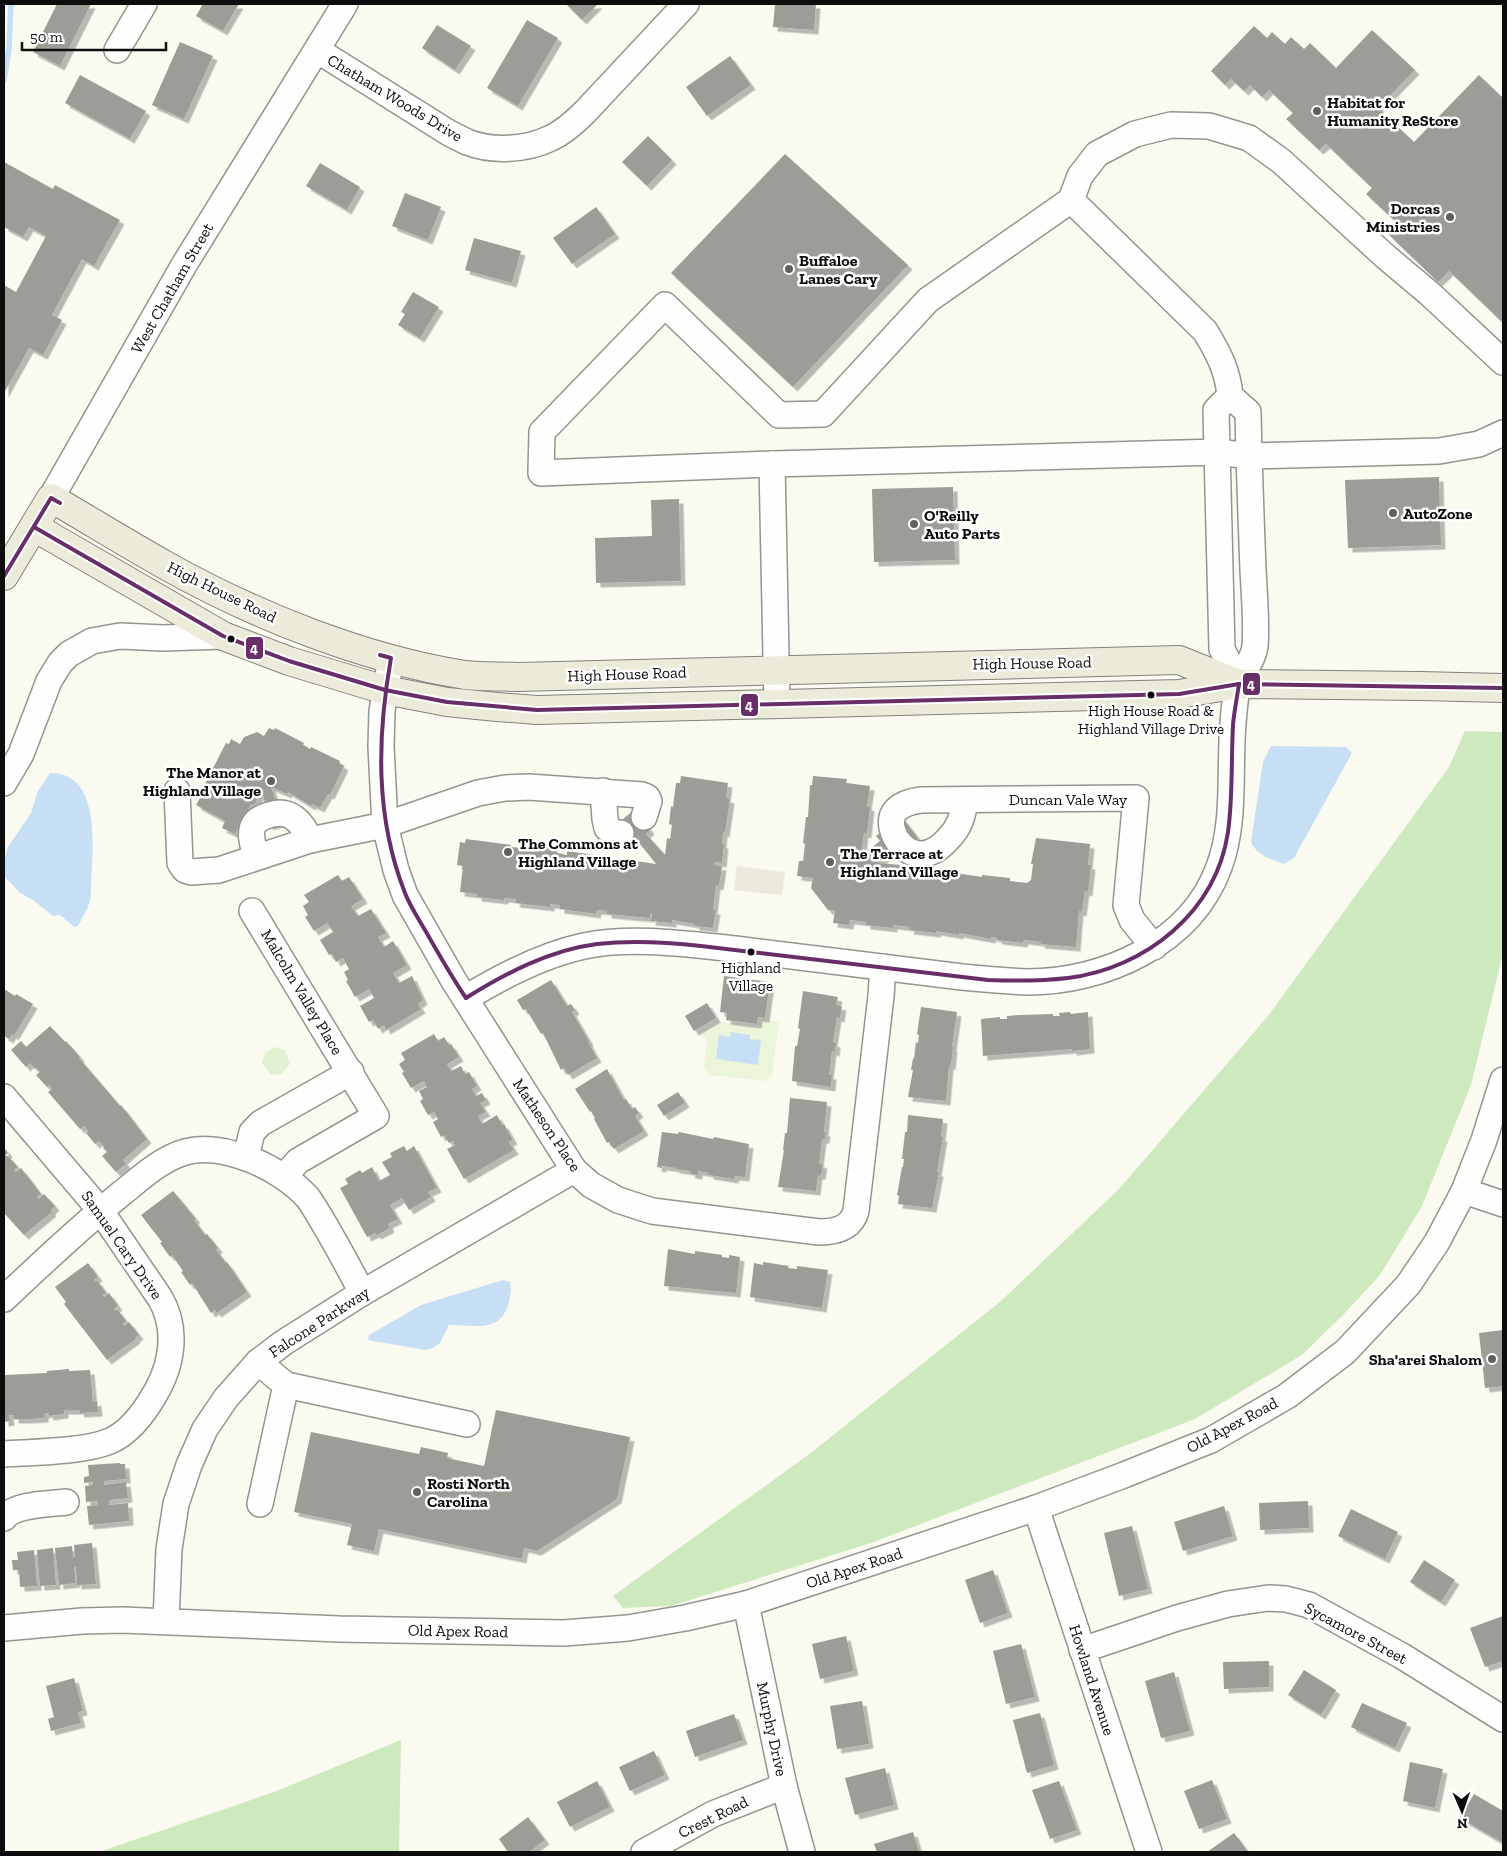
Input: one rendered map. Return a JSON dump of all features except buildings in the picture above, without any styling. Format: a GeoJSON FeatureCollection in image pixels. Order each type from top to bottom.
{"type":"FeatureCollection","features":[{"type":"Feature","properties":{"kind":"main road","name":"West Chatham Street"},"geometry":{"type":"LineString","coordinates":[[4,576],[51,498]]}},
{"type":"Feature","properties":{"kind":"main road","name":"High House Road"},"geometry":{"type":"LineString","coordinates":[[51,498],[164,565],[234,600],[338,642],[391,658],[467,675],[518,677],[1179,660],[1239,684]]}},
{"type":"Feature","properties":{"kind":"main road","name":"High House Road"},"geometry":{"type":"LineString","coordinates":[[34,527],[224,636],[289,661],[385,690],[447,702],[537,710],[1178,694],[1239,684],[1503,688]]}},
{"type":"Feature","properties":{"kind":"street"},"geometry":{"type":"LineString","coordinates":[[117,50],[144,4]]}},
{"type":"Feature","properties":{"kind":"street","name":"West Chatham Street"},"geometry":{"type":"LineString","coordinates":[[51,498],[184,265],[345,4]]}},
{"type":"Feature","properties":{"kind":"street","name":"Chatham Woods Drive"},"geometry":{"type":"LineString","coordinates":[[316,50],[449,133],[468,142],[492,147],[510,148],[532,145],[552,138],[570,126],[686,4]]}},
{"type":"Feature","properties":{"kind":"street"},"geometry":{"type":"LineString","coordinates":[[1503,362],[1281,161],[1249,138],[1209,126],[1171,125],[1135,134],[1097,154],[1080,176],[1071,200],[928,300],[823,414],[779,415],[665,305],[542,432],[541,473],[772,464],[1218,452],[1249,456],[1439,451],[1479,444],[1503,433]]}},
{"type":"Feature","properties":{"kind":"street"},"geometry":{"type":"LineString","coordinates":[[466,998],[514,971],[546,958],[584,946],[614,942],[685,944],[883,968],[1001,980],[1048,981],[1072,978],[1131,960],[1154,947],[1188,918],[1200,902],[1219,867],[1226,843],[1230,815],[1233,721],[1239,684],[1255,648],[1248,412],[1230,396],[1229,383],[1220,355],[1205,331],[1071,200]]}},
{"type":"Feature","properties":{"kind":"street"},"geometry":{"type":"LineString","coordinates":[[1230,396],[1216,410],[1222,649],[1239,684]]}},
{"type":"Feature","properties":{"kind":"street"},"geometry":{"type":"LineString","coordinates":[[772,464],[777,704]]}},
{"type":"Feature","properties":{"kind":"street"},"geometry":{"type":"LineString","coordinates":[[4,783],[21,754],[49,680],[60,663],[69,654],[92,641],[120,636],[163,638],[224,636]]}},
{"type":"Feature","properties":{"kind":"street","name":"Matheson Place"},"geometry":{"type":"LineString","coordinates":[[391,658],[385,690],[381,746],[385,825],[396,870],[405,895],[466,998],[574,1170],[591,1185],[618,1200],[652,1211],[819,1232],[829,1232],[845,1227],[853,1220],[856,1211],[883,968]]}},
{"type":"Feature","properties":{"kind":"street"},"geometry":{"type":"LineString","coordinates":[[177,791],[179,858],[185,870],[197,873],[219,870],[310,840],[385,825],[478,793],[504,788],[529,787],[638,794],[647,797],[649,806],[644,817]]}},
{"type":"Feature","properties":{"kind":"street"},"geometry":{"type":"LineString","coordinates":[[602,791],[608,828],[613,834],[622,833]]}},
{"type":"Feature","properties":{"kind":"street","name":"Duncan Vale Way"},"geometry":{"type":"LineString","coordinates":[[964,801],[1136,798],[1126,905],[1132,920],[1154,947]]}},
{"type":"Feature","properties":{"kind":"street"},"geometry":{"type":"LineString","coordinates":[[256,857],[252,842],[252,829],[258,820],[269,814],[279,812],[290,815],[300,822],[310,840]]}},
{"type":"Feature","properties":{"kind":"street","name":"Malcolm Valley Place"},"geometry":{"type":"LineString","coordinates":[[252,911],[376,1116],[298,1161],[284,1177]]}},
{"type":"Feature","properties":{"kind":"street","name":"Malcolm Valley Place"},"geometry":{"type":"LineString","coordinates":[[246,1156],[252,1132],[261,1123],[351,1072]]}},
{"type":"Feature","properties":{"kind":"street","name":"Old Apex Road"},"geometry":{"type":"LineString","coordinates":[[4,1628],[82,1621],[166,1621],[339,1629],[564,1633],[628,1628],[746,1604],[1036,1508],[1211,1440],[1308,1382],[1346,1352],[1408,1285],[1437,1242],[1464,1191],[1484,1140],[1503,1080]]}},
{"type":"Feature","properties":{"kind":"street","name":"Samuel Cary Drive"},"geometry":{"type":"LineString","coordinates":[[4,1097],[100,1210],[167,1310],[170,1325],[170,1353],[165,1374],[155,1393],[134,1423],[110,1441],[81,1448],[4,1454]]}},
{"type":"Feature","properties":{"kind":"street"},"geometry":{"type":"LineString","coordinates":[[4,1299],[100,1210],[159,1165],[186,1152],[218,1152],[246,1156],[284,1177],[308,1198],[362,1293]]}},
{"type":"Feature","properties":{"kind":"street","name":"Falcone Parkway"},"geometry":{"type":"LineString","coordinates":[[166,1621],[169,1549],[176,1504],[189,1465],[205,1429],[226,1398],[258,1362],[282,1343],[362,1293],[574,1170]]}},
{"type":"Feature","properties":{"kind":"street"},"geometry":{"type":"LineString","coordinates":[[1464,1191],[1503,1204]]}},
{"type":"Feature","properties":{"kind":"street"},"geometry":{"type":"LineString","coordinates":[[258,1362],[286,1385],[467,1424]]}},
{"type":"Feature","properties":{"kind":"street"},"geometry":{"type":"LineString","coordinates":[[260,1504],[286,1385]]}},
{"type":"Feature","properties":{"kind":"street"},"geometry":{"type":"LineString","coordinates":[[4,1518],[19,1508],[66,1502]]}},
{"type":"Feature","properties":{"kind":"street","name":"Howland Avenue"},"geometry":{"type":"LineString","coordinates":[[1036,1508],[1149,1852]]}},
{"type":"Feature","properties":{"kind":"street","name":"Sycamore Street"},"geometry":{"type":"LineString","coordinates":[[1082,1650],[1177,1618],[1228,1604],[1268,1598],[1286,1599],[1309,1605],[1385,1647],[1503,1719]]}},
{"type":"Feature","properties":{"kind":"street","name":"Murphy Drive"},"geometry":{"type":"LineString","coordinates":[[746,1604],[784,1786],[802,1852]]}},
{"type":"Feature","properties":{"kind":"street","name":"Crest Road"},"geometry":{"type":"LineString","coordinates":[[644,1852],[713,1814],[784,1786]]}},
{"type":"Feature","properties":{"kind":"green space"},"geometry":{"type":"Polygon","coordinates":[[[1465,731],[1503,732],[1503,953],[1471,1085],[1422,1206],[1380,1275],[1344,1314],[1302,1355],[1195,1419],[871,1543],[671,1606],[623,1608],[613,1596],[812,1452],[1001,1301],[1119,1189],[1268,1016],[1449,767],[1465,731]]]}},
{"type":"Feature","properties":{"kind":"green space"},"geometry":{"type":"Polygon","coordinates":[[[762,1020],[779,1022],[772,1075],[766,1081],[710,1075],[704,1067],[707,1039],[698,1035],[719,1022],[760,1028],[762,1020]]]}},
{"type":"Feature","properties":{"kind":"green space"},"geometry":{"type":"Polygon","coordinates":[[[275,1047],[285,1050],[290,1064],[281,1074],[271,1075],[262,1063],[265,1053],[275,1047]]]}},
{"type":"Feature","properties":{"kind":"green space"},"geometry":{"type":"Polygon","coordinates":[[[401,1740],[399,1852],[99,1852],[274,1792],[401,1740]]]}},
{"type":"Feature","properties":{"kind":"shaded area"},"geometry":{"type":"Polygon","coordinates":[[[737,866],[785,872],[782,895],[734,890],[737,866]]]}},
{"type":"Feature","properties":{"kind":"water"},"geometry":{"type":"Polygon","coordinates":[[[1271,746],[1346,747],[1352,753],[1294,858],[1284,864],[1261,854],[1251,842],[1263,762],[1271,746]]]}},
{"type":"Feature","properties":{"kind":"water"},"geometry":{"type":"Polygon","coordinates":[[[50,773],[68,777],[80,787],[88,802],[91,821],[93,841],[91,896],[88,907],[78,926],[74,927],[60,915],[53,916],[33,900],[20,893],[4,876],[4,861],[8,847],[31,813],[38,791],[50,773]]]}},
{"type":"Feature","properties":{"kind":"water"},"geometry":{"type":"Polygon","coordinates":[[[731,1032],[750,1035],[750,1039],[761,1040],[758,1065],[716,1059],[719,1035],[730,1037],[731,1032]]]}},
{"type":"Feature","properties":{"kind":"water"},"geometry":{"type":"Polygon","coordinates":[[[503,1280],[510,1282],[509,1302],[505,1312],[493,1324],[485,1326],[449,1325],[440,1343],[431,1349],[425,1350],[368,1340],[369,1335],[421,1305],[503,1280]]]}},
{"type":"Feature","properties":{"kind":"waterway"},"geometry":{"type":"LineString","coordinates":[[4,80],[9,50],[11,4]]}},
{"type":"Feature","properties":{"kind":"transit line","name":"4"},"geometry":{"type":"LineString","coordinates":[[4,576],[51,498],[60,503]]}},
{"type":"Feature","properties":{"kind":"transit line","name":"4"},"geometry":{"type":"LineString","coordinates":[[34,527],[223,636],[289,661],[385,690],[447,702],[537,710],[1179,694],[1239,684],[1503,688]]}},
{"type":"Feature","properties":{"kind":"transit line","name":"4"},"geometry":{"type":"LineString","coordinates":[[380,655],[391,658],[386,688],[381,747],[384,806],[395,864],[412,907],[466,998]]}},
{"type":"Feature","properties":{"kind":"transit line","name":"4"},"geometry":{"type":"LineString","coordinates":[[466,998],[497,980],[545,957],[580,947],[623,942],[688,945],[988,980],[1068,978],[1097,972],[1124,962],[1150,949],[1173,931],[1193,911],[1209,887],[1221,861],[1230,819],[1233,725],[1239,684]]}},
{"type":"Feature","properties":{"kind":"place","name":"Habitat for Humanity ReStore"},"geometry":{"type":"Point","coordinates":[1317,111]}},
{"type":"Feature","properties":{"kind":"place","name":"Dorcas Ministries"},"geometry":{"type":"Point","coordinates":[1450,217]}},
{"type":"Feature","properties":{"kind":"place","name":"Buffaloe Lanes Cary"},"geometry":{"type":"Point","coordinates":[789,269]}},
{"type":"Feature","properties":{"kind":"place","name":"AutoZone"},"geometry":{"type":"Point","coordinates":[1393,513]}},
{"type":"Feature","properties":{"kind":"place","name":"O'Reilly Auto Parts"},"geometry":{"type":"Point","coordinates":[914,524]}},
{"type":"Feature","properties":{"kind":"place","name":"High House Road & Highland Village Drive"},"geometry":{"type":"Point","coordinates":[1151,695]}},
{"type":"Feature","properties":{"kind":"place","name":"The Manor at Highland Village"},"geometry":{"type":"Point","coordinates":[271,781]}},
{"type":"Feature","properties":{"kind":"place","name":"The Commons at Highland Village"},"geometry":{"type":"Point","coordinates":[508,852]}},
{"type":"Feature","properties":{"kind":"place","name":"The Terrace at Highland Village"},"geometry":{"type":"Point","coordinates":[830,862]}},
{"type":"Feature","properties":{"kind":"place","name":"Highland Village"},"geometry":{"type":"Point","coordinates":[751,952]}},
{"type":"Feature","properties":{"kind":"place","name":"Sha'arei Shalom"},"geometry":{"type":"Point","coordinates":[1492,1359]}},
{"type":"Feature","properties":{"kind":"place","name":"Rosti North Carolina"},"geometry":{"type":"Point","coordinates":[417,1492]}}]}
